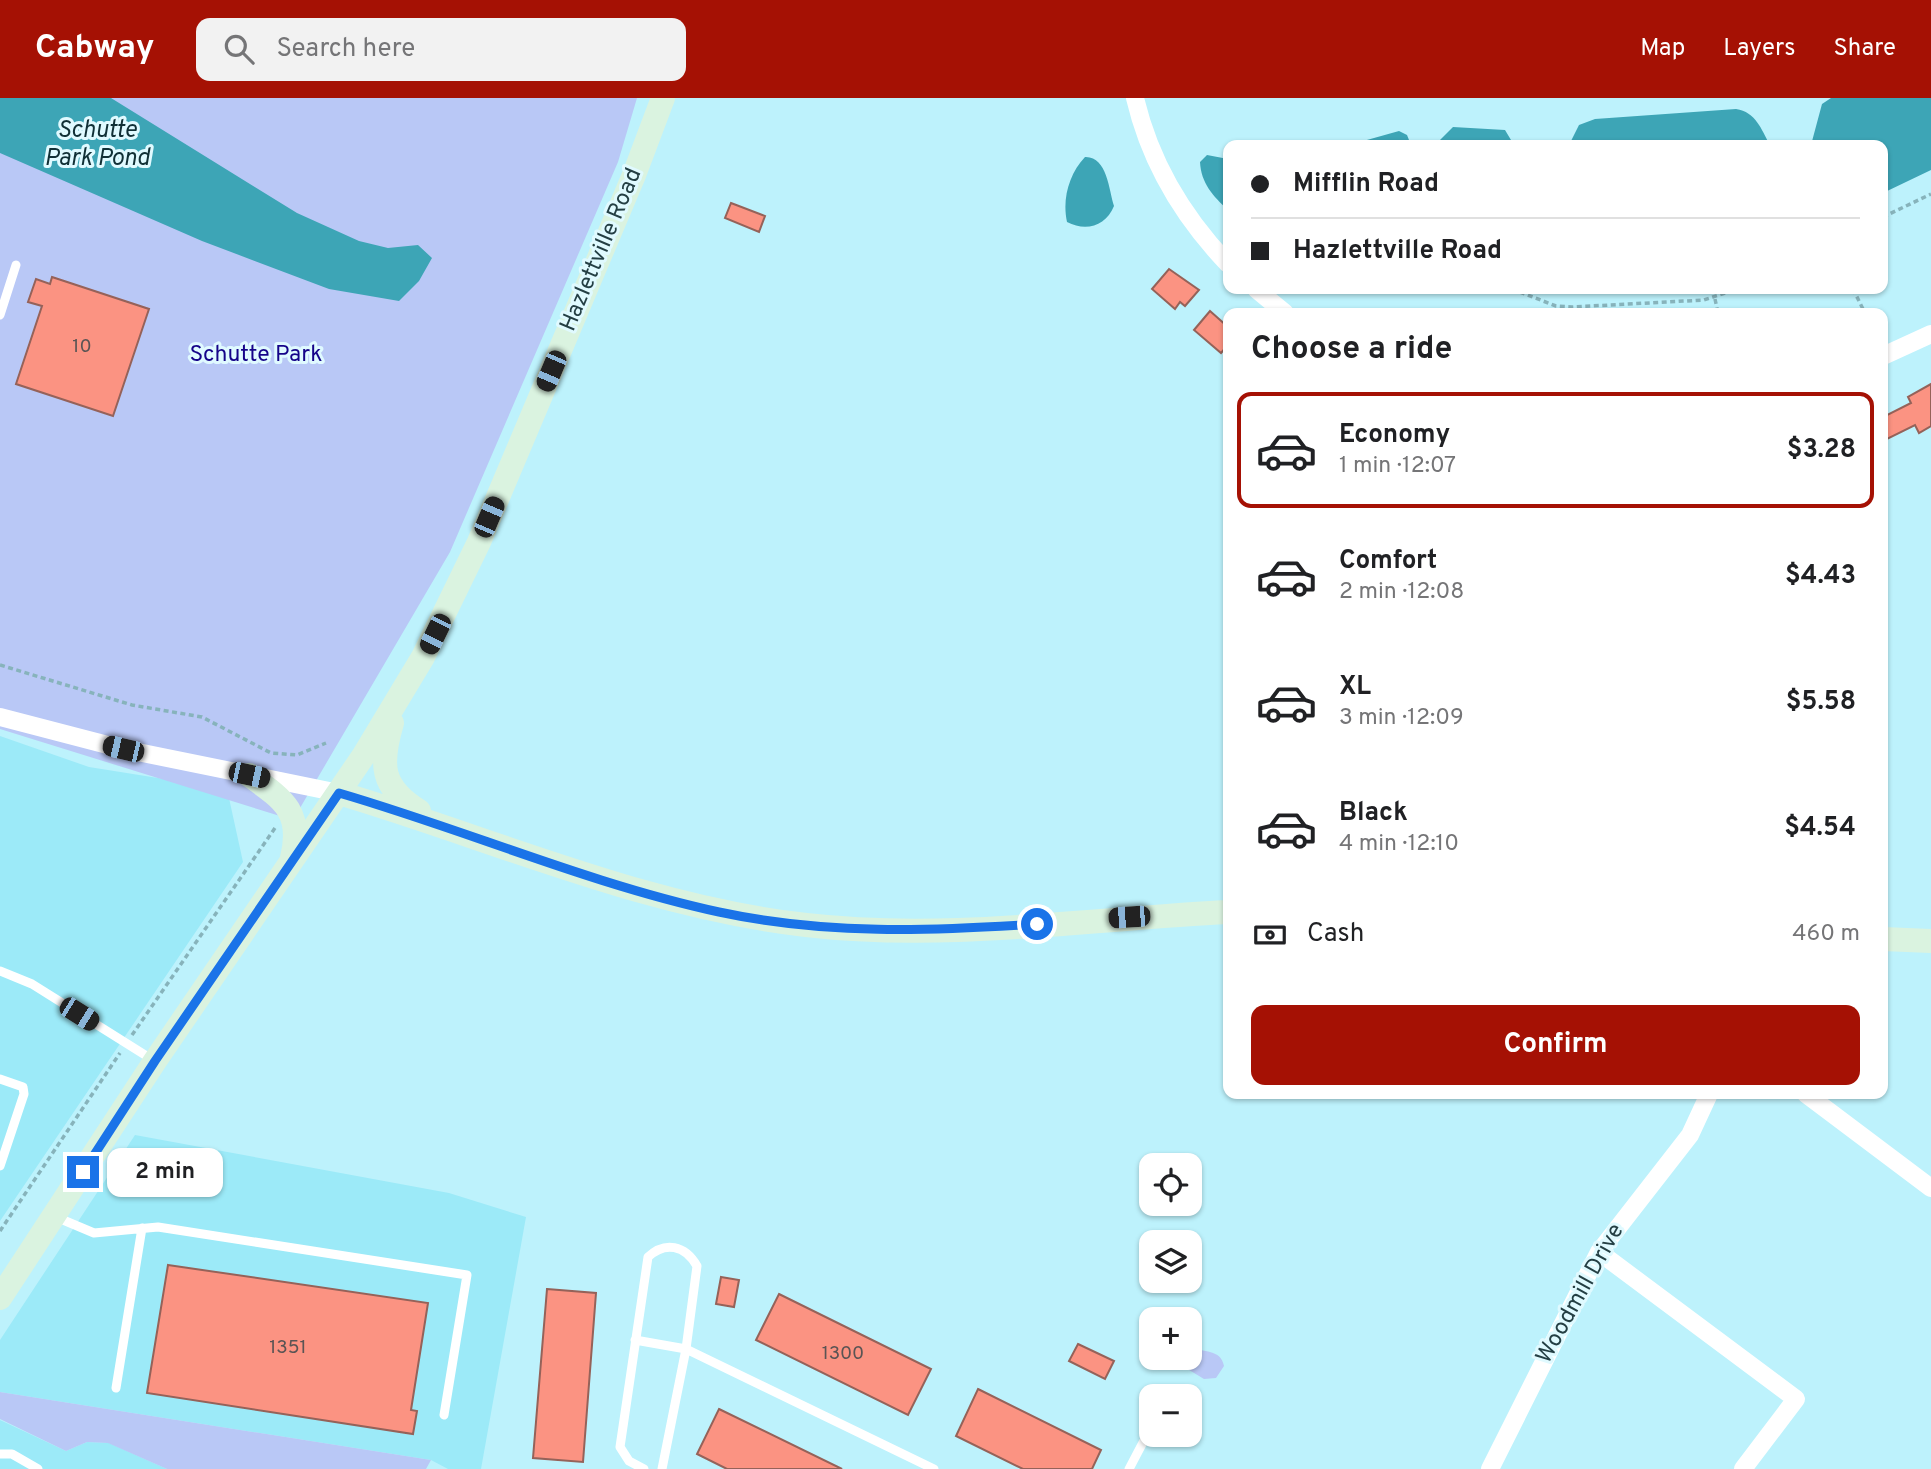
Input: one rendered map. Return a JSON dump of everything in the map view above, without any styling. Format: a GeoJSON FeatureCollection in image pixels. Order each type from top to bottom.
{"type":"FeatureCollection","features":[{"type":"Feature","properties":{"kind":"main road","name":"Hazlettville Road"},"geometry":{"type":"LineString","coordinates":[[0,1298],[155,1061],[339,793],[400,698],[479,542],[663,98]]}},
{"type":"Feature","properties":{"kind":"main road"},"geometry":{"type":"LineString","coordinates":[[400,698],[385,752],[389,783],[402,801],[444,826]]}},
{"type":"Feature","properties":{"kind":"main road"},"geometry":{"type":"LineString","coordinates":[[249,775],[282,799],[292,814],[296,835],[290,863]]}},
{"type":"Feature","properties":{"kind":"main road"},"geometry":{"type":"LineString","coordinates":[[339,793],[680,902],[805,925],[925,931],[1223,912]]}},
{"type":"Feature","properties":{"kind":"main road"},"geometry":{"type":"LineString","coordinates":[[1888,939],[1931,942]]}},
{"type":"Feature","properties":{"kind":"street"},"geometry":{"type":"LineString","coordinates":[[1135,98],[1146,136],[1167,182],[1203,235],[1223,258]]}},
{"type":"Feature","properties":{"kind":"street"},"geometry":{"type":"LineString","coordinates":[[1262,294],[1279,308]]}},
{"type":"Feature","properties":{"kind":"street"},"geometry":{"type":"LineString","coordinates":[[1888,354],[1931,334]]}},
{"type":"Feature","properties":{"kind":"street"},"geometry":{"type":"LineString","coordinates":[[0,717],[111,746],[339,793]]}},
{"type":"Feature","properties":{"kind":"street","name":"Woodmill Drive"},"geometry":{"type":"LineString","coordinates":[[1490,1469],[1599,1252],[1690,1135],[1707,1099]]}},
{"type":"Feature","properties":{"kind":"street"},"geometry":{"type":"LineString","coordinates":[[1813,1099],[1931,1188]]}},
{"type":"Feature","properties":{"kind":"street"},"geometry":{"type":"LineString","coordinates":[[1599,1252],[1796,1399],[1743,1469]]}},
{"type":"Feature","properties":{"kind":"lane"},"geometry":{"type":"LineString","coordinates":[[0,315],[16,265]]}},
{"type":"Feature","properties":{"kind":"lane"},"geometry":{"type":"LineString","coordinates":[[0,971],[32,984],[155,1061]]}},
{"type":"Feature","properties":{"kind":"lane"},"geometry":{"type":"LineString","coordinates":[[0,1079],[23,1087],[24,1094],[0,1167]]}},
{"type":"Feature","properties":{"kind":"lane"},"geometry":{"type":"LineString","coordinates":[[54,1216],[94,1233],[158,1227],[467,1275],[444,1415]]}},
{"type":"Feature","properties":{"kind":"lane"},"geometry":{"type":"LineString","coordinates":[[116,1388],[142,1228]]}},
{"type":"Feature","properties":{"kind":"lane"},"geometry":{"type":"LineString","coordinates":[[644,1469],[629,1461],[620,1447],[648,1257],[665,1246],[678,1248],[691,1255],[697,1266],[686,1349],[662,1469]]}},
{"type":"Feature","properties":{"kind":"lane"},"geometry":{"type":"LineString","coordinates":[[635,1340],[686,1349],[934,1469]]}},
{"type":"Feature","properties":{"kind":"lane"},"geometry":{"type":"LineString","coordinates":[[1129,1469],[1141,1447]]}},
{"type":"Feature","properties":{"kind":"lane"},"geometry":{"type":"LineString","coordinates":[[0,1454],[12,1454],[38,1469]]}},
{"type":"Feature","properties":{"kind":"path"},"geometry":{"type":"LineString","coordinates":[[1888,215],[1931,194]]}},
{"type":"Feature","properties":{"kind":"path"},"geometry":{"type":"LineString","coordinates":[[1526,294],[1562,307],[1715,299],[1726,294]]}},
{"type":"Feature","properties":{"kind":"path"},"geometry":{"type":"LineString","coordinates":[[1715,299],[1717,308]]}},
{"type":"Feature","properties":{"kind":"path"},"geometry":{"type":"LineString","coordinates":[[0,665],[132,705],[202,717],[271,753],[297,755],[326,743]]}},
{"type":"Feature","properties":{"kind":"path"},"geometry":{"type":"LineString","coordinates":[[143,1019],[282,817]]}},
{"type":"Feature","properties":{"kind":"path"},"geometry":{"type":"LineString","coordinates":[[0,1231],[111,1066]]}},
{"type":"Feature","properties":{"kind":"shaded area"},"geometry":{"type":"Polygon","coordinates":[[[0,736],[89,767],[227,789],[243,862],[0,1221],[0,736]]]}},
{"type":"Feature","properties":{"kind":"shaded area"},"geometry":{"type":"Polygon","coordinates":[[[135,1135],[449,1193],[526,1217],[481,1469],[448,1469],[431,1460],[0,1392],[0,1340],[135,1135]]]}},
{"type":"Feature","properties":{"kind":"shaded area"},"geometry":{"type":"Polygon","coordinates":[[[0,1420],[66,1451],[87,1442],[109,1443],[167,1469],[0,1469],[0,1420]]]}},
{"type":"Feature","properties":{"kind":"green space","name":"Schutte Park"},"geometry":{"type":"Polygon","coordinates":[[[0,98],[637,98],[618,162],[450,552],[293,820],[0,729],[0,98]]]}},
{"type":"Feature","properties":{"kind":"green space"},"geometry":{"type":"Polygon","coordinates":[[[1202,1350],[1215,1354],[1224,1366],[1216,1378],[1204,1379],[1189,1370],[1202,1370],[1202,1350]]]}},
{"type":"Feature","properties":{"kind":"green space"},"geometry":{"type":"Polygon","coordinates":[[[0,1392],[431,1460],[426,1469],[167,1469],[108,1443],[87,1442],[66,1451],[0,1419],[0,1392]]]}},
{"type":"Feature","properties":{"kind":"water","name":"Schutte Park Pond"},"geometry":{"type":"Polygon","coordinates":[[[0,98],[111,98],[297,213],[359,241],[388,248],[418,245],[432,258],[419,281],[399,301],[329,289],[202,241],[0,153],[0,98]]]}},
{"type":"Feature","properties":{"kind":"water"},"geometry":{"type":"Polygon","coordinates":[[[1831,98],[1931,98],[1931,170],[1888,191],[1888,140],[1812,140],[1822,104],[1831,98]]]}},
{"type":"Feature","properties":{"kind":"water"},"geometry":{"type":"Polygon","coordinates":[[[1736,109],[1753,117],[1768,140],[1572,140],[1579,125],[1595,119],[1736,109]]]}},
{"type":"Feature","properties":{"kind":"water"},"geometry":{"type":"Polygon","coordinates":[[[1453,127],[1505,130],[1511,140],[1440,140],[1453,127]]]}},
{"type":"Feature","properties":{"kind":"water"},"geometry":{"type":"Polygon","coordinates":[[[1399,131],[1407,135],[1409,140],[1367,140],[1399,131]]]}},
{"type":"Feature","properties":{"kind":"water"},"geometry":{"type":"Polygon","coordinates":[[[1207,155],[1223,158],[1223,205],[1205,183],[1200,162],[1207,155]]]}},
{"type":"Feature","properties":{"kind":"water"},"geometry":{"type":"Polygon","coordinates":[[[1085,157],[1092,158],[1103,168],[1114,206],[1101,222],[1081,227],[1067,222],[1065,205],[1071,179],[1085,157]]]}},
{"type":"Feature","properties":{"kind":"building"},"geometry":{"type":"Polygon","coordinates":[[[731,203],[765,216],[759,232],[725,218],[731,203]]]}},
{"type":"Feature","properties":{"kind":"building"},"geometry":{"type":"Polygon","coordinates":[[[1169,269],[1199,290],[1185,306],[1180,302],[1175,309],[1152,289],[1169,269]]]}},
{"type":"Feature","properties":{"kind":"building"},"geometry":{"type":"Polygon","coordinates":[[[52,277],[149,309],[113,416],[16,384],[42,306],[28,302],[36,279],[50,284],[52,277]]]}},
{"type":"Feature","properties":{"kind":"building"},"geometry":{"type":"Polygon","coordinates":[[[1210,311],[1223,323],[1223,351],[1221,353],[1194,330],[1210,311]]]}},
{"type":"Feature","properties":{"kind":"building"},"geometry":{"type":"Polygon","coordinates":[[[1931,384],[1931,426],[1919,433],[1915,425],[1888,438],[1888,414],[1911,403],[1908,397],[1931,384]]]}},
{"type":"Feature","properties":{"kind":"building"},"geometry":{"type":"Polygon","coordinates":[[[168,1265],[428,1303],[411,1410],[417,1411],[413,1434],[147,1393],[168,1265]]]}},
{"type":"Feature","properties":{"kind":"building"},"geometry":{"type":"Polygon","coordinates":[[[721,1277],[739,1280],[734,1307],[716,1304],[721,1277]]]}},
{"type":"Feature","properties":{"kind":"building"},"geometry":{"type":"Polygon","coordinates":[[[547,1289],[596,1293],[583,1462],[533,1458],[547,1289]]]}},
{"type":"Feature","properties":{"kind":"building"},"geometry":{"type":"Polygon","coordinates":[[[779,1294],[931,1369],[908,1415],[756,1340],[779,1294]]]}},
{"type":"Feature","properties":{"kind":"building"},"geometry":{"type":"Polygon","coordinates":[[[1078,1344],[1114,1361],[1105,1379],[1069,1361],[1078,1344]]]}},
{"type":"Feature","properties":{"kind":"building"},"geometry":{"type":"Polygon","coordinates":[[[978,1389],[1101,1450],[1092,1469],[1023,1469],[956,1436],[978,1389]]]}},
{"type":"Feature","properties":{"kind":"building"},"geometry":{"type":"Polygon","coordinates":[[[719,1409],[842,1469],[727,1469],[697,1454],[719,1409]]]}},
{"type":"Feature","properties":{"kind":"route"},"geometry":{"type":"LineString","coordinates":[[83,1172],[155,1061],[339,793],[629,887],[721,912],[837,929],[893,932],[1037,924]]}}]}
